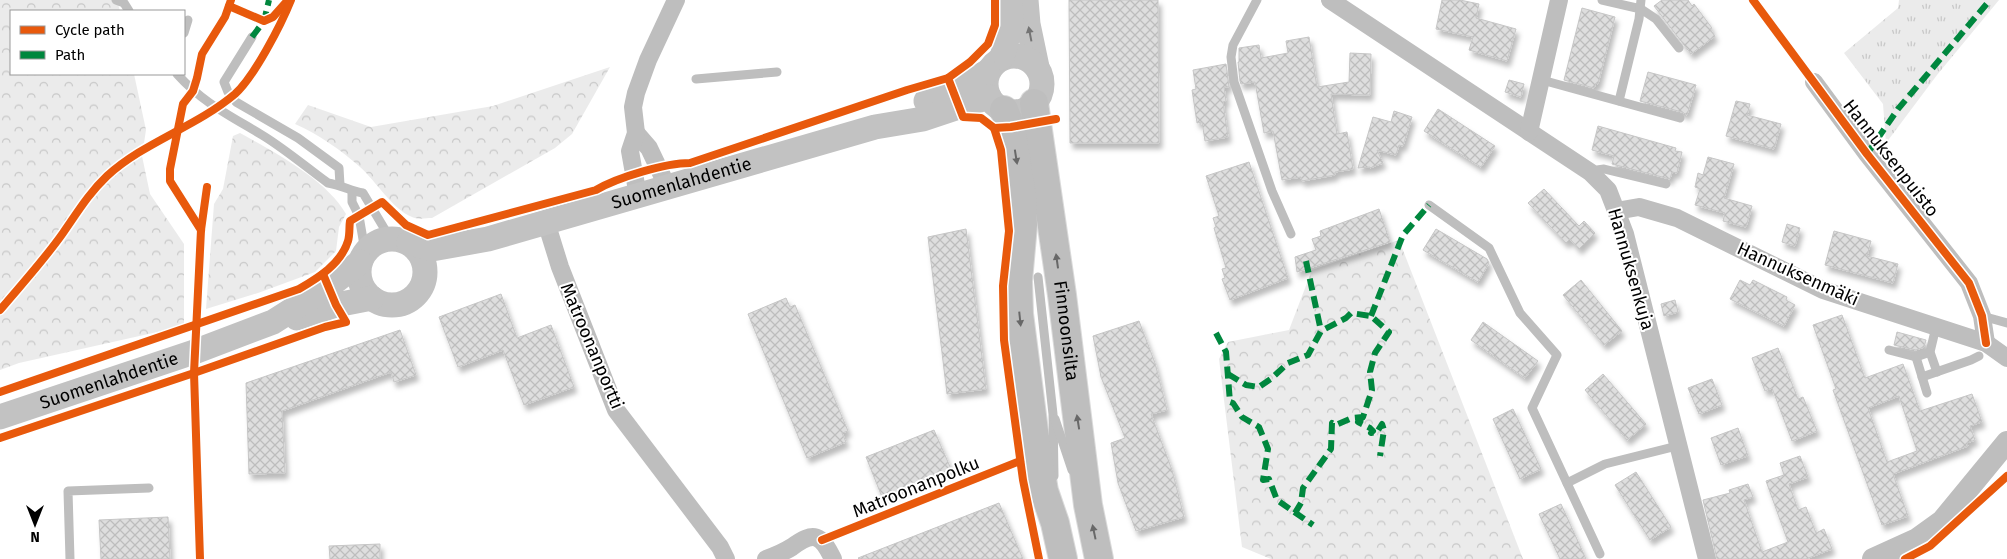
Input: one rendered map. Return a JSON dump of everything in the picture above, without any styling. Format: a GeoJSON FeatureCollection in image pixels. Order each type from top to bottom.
{"type":"FeatureCollection","features":[{"type":"Feature","properties":{"kind":"main road"},"geometry":{"type":"LineString","coordinates":[[1010,0],[1011,25],[985,85],[1011,127],[1022,196],[1023,225],[1018,280],[1019,314],[1044,491],[1063,559]]}},
{"type":"Feature","properties":{"kind":"main road"},"geometry":{"type":"LineString","coordinates":[[996,104],[1015,112],[1025,109],[1034,103],[1040,95],[1041,76],[1037,67],[1028,24],[1026,0]]}},
{"type":"Feature","properties":{"kind":"main road"},"geometry":{"type":"LineString","coordinates":[[995,65],[1011,55],[1021,56],[1037,67]]}},
{"type":"Feature","properties":{"kind":"main road","name":"Suomenlahdentie"},"geometry":{"type":"LineString","coordinates":[[875,126],[918,104],[953,91],[995,65]]}},
{"type":"Feature","properties":{"kind":"main road","name":"Finnoonsilta"},"geometry":{"type":"LineString","coordinates":[[1034,103],[1088,505],[1100,559]]}},
{"type":"Feature","properties":{"kind":"main road","name":"Suomenlahdentie"},"geometry":{"type":"LineString","coordinates":[[400,241],[432,249],[488,239],[875,126],[923,119],[996,104]]}},
{"type":"Feature","properties":{"kind":"main road","name":"Suomenlahdentie"},"geometry":{"type":"LineString","coordinates":[[425,274],[459,259],[488,239]]}},
{"type":"Feature","properties":{"kind":"main road"},"geometry":{"type":"LineString","coordinates":[[400,241],[421,256],[425,274],[421,287],[413,297],[402,303],[378,301],[365,291],[360,282],[358,272],[363,256],[376,242],[400,241]]}},
{"type":"Feature","properties":{"kind":"main road","name":"Suomenlahdentie"},"geometry":{"type":"LineString","coordinates":[[0,417],[194,352],[273,322],[328,287],[363,256]]}},
{"type":"Feature","properties":{"kind":"main road","name":"Suomenlahdentie"},"geometry":{"type":"LineString","coordinates":[[273,322],[286,321],[336,305],[378,301]]}},
{"type":"Feature","properties":{"kind":"street"},"geometry":{"type":"LineString","coordinates":[[638,196],[630,151],[636,133],[634,107],[639,81],[676,0]]}},
{"type":"Feature","properties":{"kind":"street","name":"Hannuksenkuja"},"geometry":{"type":"LineString","coordinates":[[1330,0],[1590,172],[1608,190],[1625,234],[1707,559]]}},
{"type":"Feature","properties":{"kind":"street"},"geometry":{"type":"LineString","coordinates":[[1529,132],[1559,0]]}},
{"type":"Feature","properties":{"kind":"street","name":"Hannuksenpuisto"},"geometry":{"type":"LineString","coordinates":[[1814,82],[1864,150],[1969,283],[1982,316],[1982,350]]}},
{"type":"Feature","properties":{"kind":"street"},"geometry":{"type":"LineString","coordinates":[[636,133],[649,148],[668,188]]}},
{"type":"Feature","properties":{"kind":"street","name":"Hannuksenmäki"},"geometry":{"type":"LineString","coordinates":[[1616,211],[1639,207],[1677,218],[1823,290],[1936,328],[1982,350],[2007,358]]}},
{"type":"Feature","properties":{"kind":"street","name":"Matroonanportti"},"geometry":{"type":"LineString","coordinates":[[546,222],[561,270],[616,410],[720,547],[726,559]]}},
{"type":"Feature","properties":{"kind":"street"},"geometry":{"type":"LineString","coordinates":[[1874,559],[1917,540],[1942,521],[2006,446]]}},
{"type":"Feature","properties":{"kind":"street"},"geometry":{"type":"LineString","coordinates":[[771,557],[802,539],[813,536],[822,540],[833,559]]}},
{"type":"Feature","properties":{"kind":"lane"},"geometry":{"type":"LineString","coordinates":[[1257,0],[1233,45],[1232,70],[1234,82],[1266,172],[1291,234]]}},
{"type":"Feature","properties":{"kind":"lane"},"geometry":{"type":"LineString","coordinates":[[1602,0],[1641,4],[1656,19],[1679,48]]}},
{"type":"Feature","properties":{"kind":"lane"},"geometry":{"type":"LineString","coordinates":[[1619,101],[1641,4]]}},
{"type":"Feature","properties":{"kind":"lane"},"geometry":{"type":"LineString","coordinates":[[185,30],[188,20]]}},
{"type":"Feature","properties":{"kind":"lane"},"geometry":{"type":"LineString","coordinates":[[252,37],[224,82],[228,92],[236,102],[298,138],[339,168],[340,185]]}},
{"type":"Feature","properties":{"kind":"lane"},"geometry":{"type":"LineString","coordinates":[[696,79],[777,72]]}},
{"type":"Feature","properties":{"kind":"lane"},"geometry":{"type":"LineString","coordinates":[[178,75],[193,91],[219,111],[263,136],[328,183],[363,193],[400,241]]}},
{"type":"Feature","properties":{"kind":"lane"},"geometry":{"type":"LineString","coordinates":[[1542,80],[1680,118]]}},
{"type":"Feature","properties":{"kind":"lane"},"geometry":{"type":"LineString","coordinates":[[1590,172],[1604,169],[1666,184]]}},
{"type":"Feature","properties":{"kind":"lane"},"geometry":{"type":"LineString","coordinates":[[352,191],[352,202],[359,216],[363,256]]}},
{"type":"Feature","properties":{"kind":"lane"},"geometry":{"type":"LineString","coordinates":[[1429,205],[1489,248],[1520,312],[1557,354],[1532,408],[1600,554]]}},
{"type":"Feature","properties":{"kind":"lane"},"geometry":{"type":"LineString","coordinates":[[1038,277],[1053,414],[1054,523]]}},
{"type":"Feature","properties":{"kind":"lane"},"geometry":{"type":"LineString","coordinates":[[1982,316],[2007,323]]}},
{"type":"Feature","properties":{"kind":"lane"},"geometry":{"type":"LineString","coordinates":[[1936,328],[1930,352],[1937,372]]}},
{"type":"Feature","properties":{"kind":"lane"},"geometry":{"type":"LineString","coordinates":[[1888,350],[1916,357],[1930,352]]}},
{"type":"Feature","properties":{"kind":"lane"},"geometry":{"type":"LineString","coordinates":[[1922,377],[1972,360],[1982,350]]}},
{"type":"Feature","properties":{"kind":"lane"},"geometry":{"type":"LineString","coordinates":[[1916,357],[1927,393]]}},
{"type":"Feature","properties":{"kind":"lane"},"geometry":{"type":"LineString","coordinates":[[1053,414],[1074,479],[1088,505]]}},
{"type":"Feature","properties":{"kind":"lane"},"geometry":{"type":"LineString","coordinates":[[1567,483],[1605,464],[1677,446]]}},
{"type":"Feature","properties":{"kind":"lane"},"geometry":{"type":"LineString","coordinates":[[70,559],[68,491],[149,488]]}},
{"type":"Feature","properties":{"kind":"green space"},"geometry":{"type":"Polygon","coordinates":[[[0,0],[117,0],[120,10],[10,10],[10,75],[134,75],[146,130],[142,156],[150,194],[184,244],[184,326],[19,363],[0,370],[0,0]]]}},
{"type":"Feature","properties":{"kind":"green space"},"geometry":{"type":"Polygon","coordinates":[[[1899,0],[1999,0],[1937,75],[1886,143],[1883,104],[1844,53],[1898,8],[1899,0]]]}},
{"type":"Feature","properties":{"kind":"green space"},"geometry":{"type":"Polygon","coordinates":[[[610,67],[572,134],[555,148],[432,218],[417,218],[405,213],[353,161],[321,138],[295,124],[308,105],[371,127],[493,106],[610,67]]]}},
{"type":"Feature","properties":{"kind":"green space"},"geometry":{"type":"Polygon","coordinates":[[[240,133],[313,178],[346,214],[339,227],[336,251],[315,272],[258,293],[206,309],[214,204],[223,189],[233,136],[240,133]]]}},
{"type":"Feature","properties":{"kind":"green space"},"geometry":{"type":"Polygon","coordinates":[[[1399,240],[1523,559],[1271,559],[1242,547],[1219,359],[1228,342],[1289,330],[1312,270],[1399,240]]]}},
{"type":"Feature","properties":{"kind":"building"},"geometry":{"type":"Polygon","coordinates":[[[1069,0],[1158,0],[1159,143],[1070,143],[1069,0]]]}},
{"type":"Feature","properties":{"kind":"building"},"geometry":{"type":"Polygon","coordinates":[[[1442,0],[1460,0],[1479,4],[1476,18],[1516,29],[1507,61],[1469,50],[1473,37],[1436,29],[1442,0]]]}},
{"type":"Feature","properties":{"kind":"building"},"geometry":{"type":"Polygon","coordinates":[[[1662,0],[1688,0],[1692,6],[1694,4],[1712,28],[1710,29],[1715,36],[1691,54],[1654,6],[1662,0]]]}},
{"type":"Feature","properties":{"kind":"building"},"geometry":{"type":"Polygon","coordinates":[[[1582,8],[1615,17],[1598,84],[1596,83],[1594,88],[1564,80],[1582,8]]]}},
{"type":"Feature","properties":{"kind":"building"},"geometry":{"type":"Polygon","coordinates":[[[1309,37],[1317,87],[1349,82],[1350,53],[1371,54],[1370,95],[1331,94],[1337,134],[1347,132],[1353,169],[1335,172],[1335,175],[1302,181],[1301,177],[1282,180],[1273,131],[1264,133],[1255,82],[1241,84],[1240,81],[1239,48],[1259,45],[1261,58],[1288,53],[1286,41],[1309,37]]]}},
{"type":"Feature","properties":{"kind":"building"},"geometry":{"type":"Polygon","coordinates":[[[1226,64],[1229,87],[1224,87],[1226,101],[1223,102],[1228,137],[1205,141],[1202,122],[1197,123],[1192,90],[1196,89],[1193,70],[1226,64]]]}},
{"type":"Feature","properties":{"kind":"building"},"geometry":{"type":"Polygon","coordinates":[[[1648,72],[1696,85],[1687,115],[1640,101],[1648,72]]]}},
{"type":"Feature","properties":{"kind":"building"},"geometry":{"type":"Polygon","coordinates":[[[1509,80],[1524,84],[1521,97],[1505,92],[1509,80]]]}},
{"type":"Feature","properties":{"kind":"building"},"geometry":{"type":"Polygon","coordinates":[[[1736,101],[1750,104],[1747,115],[1781,124],[1774,149],[1726,136],[1736,101]]]}},
{"type":"Feature","properties":{"kind":"building"},"geometry":{"type":"Polygon","coordinates":[[[1438,109],[1495,146],[1481,167],[1424,131],[1438,109]]]}},
{"type":"Feature","properties":{"kind":"building"},"geometry":{"type":"Polygon","coordinates":[[[1394,111],[1412,117],[1403,146],[1399,145],[1396,155],[1377,150],[1383,163],[1370,168],[1358,168],[1373,117],[1391,122],[1394,111]]]}},
{"type":"Feature","properties":{"kind":"building"},"geometry":{"type":"Polygon","coordinates":[[[1598,126],[1676,148],[1675,151],[1682,152],[1677,173],[1672,172],[1670,179],[1612,164],[1614,156],[1592,150],[1598,126]]]}},
{"type":"Feature","properties":{"kind":"building"},"geometry":{"type":"Polygon","coordinates":[[[1708,157],[1734,164],[1724,198],[1752,206],[1746,227],[1723,221],[1725,213],[1695,205],[1700,189],[1695,187],[1698,173],[1703,175],[1708,157]]]}},
{"type":"Feature","properties":{"kind":"building"},"geometry":{"type":"Polygon","coordinates":[[[1249,162],[1288,278],[1230,300],[1222,279],[1225,278],[1222,269],[1226,268],[1214,228],[1216,227],[1213,218],[1219,216],[1206,176],[1249,162]]]}},
{"type":"Feature","properties":{"kind":"building"},"geometry":{"type":"Polygon","coordinates":[[[1544,189],[1579,226],[1584,221],[1595,233],[1579,249],[1570,239],[1566,243],[1528,203],[1544,189]]]}},
{"type":"Feature","properties":{"kind":"building"},"geometry":{"type":"Polygon","coordinates":[[[1379,209],[1390,242],[1297,272],[1295,257],[1316,250],[1312,239],[1321,236],[1320,231],[1379,209]]]}},
{"type":"Feature","properties":{"kind":"building"},"geometry":{"type":"Polygon","coordinates":[[[1787,224],[1800,228],[1795,246],[1782,242],[1787,224]]]}},
{"type":"Feature","properties":{"kind":"building"},"geometry":{"type":"Polygon","coordinates":[[[966,229],[986,389],[947,394],[928,237],[966,229]]]}},
{"type":"Feature","properties":{"kind":"building"},"geometry":{"type":"Polygon","coordinates":[[[1436,229],[1487,259],[1489,263],[1478,282],[1423,250],[1436,229]]]}},
{"type":"Feature","properties":{"kind":"building"},"geometry":{"type":"Polygon","coordinates":[[[1834,231],[1871,241],[1867,256],[1898,264],[1893,283],[1825,265],[1834,231]]]}},
{"type":"Feature","properties":{"kind":"building"},"geometry":{"type":"Polygon","coordinates":[[[1581,280],[1622,331],[1604,345],[1563,295],[1581,280]]]}},
{"type":"Feature","properties":{"kind":"building"},"geometry":{"type":"Polygon","coordinates":[[[1740,280],[1750,285],[1753,280],[1787,297],[1786,300],[1795,305],[1784,326],[1730,299],[1740,280]]]}},
{"type":"Feature","properties":{"kind":"building"},"geometry":{"type":"Polygon","coordinates":[[[501,294],[517,338],[551,325],[574,387],[524,405],[503,350],[458,367],[439,317],[501,294]]]}},
{"type":"Feature","properties":{"kind":"building"},"geometry":{"type":"Polygon","coordinates":[[[786,298],[790,307],[795,305],[848,431],[842,433],[846,442],[807,458],[748,314],[786,298]]]}},
{"type":"Feature","properties":{"kind":"building"},"geometry":{"type":"Polygon","coordinates":[[[1675,300],[1678,312],[1664,316],[1661,304],[1675,300]]]}},
{"type":"Feature","properties":{"kind":"building"},"geometry":{"type":"Polygon","coordinates":[[[1842,315],[1865,378],[1903,364],[1920,411],[1972,394],[1982,422],[1970,426],[1975,440],[1967,443],[1968,446],[1893,474],[1908,516],[1882,525],[1833,390],[1836,389],[1813,325],[1842,315]],[[1899,396],[1868,408],[1887,462],[1917,451],[1899,396]]]}},
{"type":"Feature","properties":{"kind":"building"},"geometry":{"type":"Polygon","coordinates":[[[1139,321],[1155,363],[1167,410],[1151,414],[1172,470],[1184,517],[1136,531],[1118,483],[1111,443],[1125,438],[1101,377],[1093,336],[1139,321]]]}},
{"type":"Feature","properties":{"kind":"building"},"geometry":{"type":"Polygon","coordinates":[[[1483,322],[1538,361],[1525,378],[1471,340],[1483,322]]]}},
{"type":"Feature","properties":{"kind":"building"},"geometry":{"type":"Polygon","coordinates":[[[400,330],[416,375],[394,382],[391,372],[282,411],[285,473],[249,474],[246,383],[400,330]]]}},
{"type":"Feature","properties":{"kind":"building"},"geometry":{"type":"Polygon","coordinates":[[[1897,332],[1926,340],[1924,347],[1916,350],[1894,345],[1897,332]]]}},
{"type":"Feature","properties":{"kind":"building"},"geometry":{"type":"Polygon","coordinates":[[[1778,348],[1798,399],[1803,397],[1817,431],[1792,441],[1772,388],[1765,391],[1752,358],[1778,348]]]}},
{"type":"Feature","properties":{"kind":"building"},"geometry":{"type":"Polygon","coordinates":[[[1603,374],[1646,424],[1627,440],[1585,390],[1603,374]]]}},
{"type":"Feature","properties":{"kind":"building"},"geometry":{"type":"Polygon","coordinates":[[[1712,379],[1722,405],[1699,414],[1688,388],[1712,379]]]}},
{"type":"Feature","properties":{"kind":"building"},"geometry":{"type":"Polygon","coordinates":[[[1513,409],[1541,469],[1520,479],[1493,419],[1513,409]]]}},
{"type":"Feature","properties":{"kind":"building"},"geometry":{"type":"Polygon","coordinates":[[[1738,428],[1748,456],[1721,465],[1711,438],[1738,428]]]}},
{"type":"Feature","properties":{"kind":"building"},"geometry":{"type":"Polygon","coordinates":[[[934,430],[951,469],[882,497],[866,457],[934,430]]]}},
{"type":"Feature","properties":{"kind":"building"},"geometry":{"type":"Polygon","coordinates":[[[1800,456],[1808,477],[1789,484],[1798,510],[1806,507],[1816,533],[1824,529],[1832,549],[1806,559],[1717,559],[1703,500],[1730,493],[1729,490],[1748,484],[1753,497],[1744,500],[1762,552],[1788,542],[1766,481],[1784,475],[1780,463],[1800,456]]]}},
{"type":"Feature","properties":{"kind":"building"},"geometry":{"type":"Polygon","coordinates":[[[1636,472],[1671,527],[1650,540],[1615,485],[1636,472]]]}},
{"type":"Feature","properties":{"kind":"building"},"geometry":{"type":"Polygon","coordinates":[[[999,503],[1023,559],[858,558],[999,503]]]}},
{"type":"Feature","properties":{"kind":"building"},"geometry":{"type":"Polygon","coordinates":[[[1561,504],[1586,559],[1560,559],[1539,514],[1561,504]]]}},
{"type":"Feature","properties":{"kind":"building"},"geometry":{"type":"Polygon","coordinates":[[[168,517],[170,559],[101,559],[99,520],[168,517]]]}},
{"type":"Feature","properties":{"kind":"building"},"geometry":{"type":"Polygon","coordinates":[[[380,544],[380,559],[330,559],[329,546],[380,544]]]}},
{"type":"Feature","properties":{"kind":"marked path"},"geometry":{"type":"LineString","coordinates":[[252,37],[264,21],[269,0]]}},
{"type":"Feature","properties":{"kind":"marked path"},"geometry":{"type":"LineString","coordinates":[[1867,154],[1898,109],[1990,0]]}},
{"type":"Feature","properties":{"kind":"marked path"},"geometry":{"type":"LineString","coordinates":[[1371,316],[1403,235],[1429,205]]}},
{"type":"Feature","properties":{"kind":"marked path"},"geometry":{"type":"LineString","coordinates":[[1306,261],[1321,331]]}},
{"type":"Feature","properties":{"kind":"marked path"},"geometry":{"type":"LineString","coordinates":[[1228,374],[1246,385],[1259,387],[1288,363],[1308,355],[1321,331],[1346,318],[1351,313],[1371,316],[1389,332],[1375,353],[1370,372],[1372,390],[1363,417],[1352,418],[1336,425],[1332,423],[1331,449],[1303,488],[1301,503],[1295,513]]}},
{"type":"Feature","properties":{"kind":"marked path"},"geometry":{"type":"LineString","coordinates":[[1216,333],[1226,352],[1230,402],[1233,403],[1242,417],[1259,427],[1268,449],[1263,480],[1269,479],[1277,500],[1313,525]]}},
{"type":"Feature","properties":{"kind":"marked path"},"geometry":{"type":"LineString","coordinates":[[1363,417],[1358,422],[1370,428],[1373,431],[1371,433],[1377,432],[1382,424],[1384,430],[1380,456]]}},
{"type":"Feature","properties":{"kind":"cycle path"},"geometry":{"type":"LineString","coordinates":[[201,230],[170,181],[170,169],[183,104],[193,91],[202,54],[225,17],[231,0]]}},
{"type":"Feature","properties":{"kind":"cycle path"},"geometry":{"type":"LineString","coordinates":[[229,6],[264,21],[273,17],[288,0]]}},
{"type":"Feature","properties":{"kind":"cycle path"},"geometry":{"type":"LineString","coordinates":[[0,310],[48,253],[89,196],[107,176],[137,153],[204,116],[235,94],[250,76],[266,50],[291,0]]}},
{"type":"Feature","properties":{"kind":"cycle path"},"geometry":{"type":"LineString","coordinates":[[0,392],[299,289],[328,270],[340,257],[348,241],[350,221],[382,202],[406,225],[428,235],[596,190],[617,180],[642,172],[668,165],[690,163],[948,78],[970,62],[988,44],[995,25],[995,0]]}},
{"type":"Feature","properties":{"kind":"cycle path"},"geometry":{"type":"LineString","coordinates":[[1753,0],[1867,154],[1969,283],[1982,316],[1986,343]]}},
{"type":"Feature","properties":{"kind":"cycle path"},"geometry":{"type":"LineString","coordinates":[[948,78],[963,117],[981,118],[994,128],[1001,150],[1009,231],[1003,286],[1004,340],[1023,480],[1039,559]]}},
{"type":"Feature","properties":{"kind":"cycle path"},"geometry":{"type":"LineString","coordinates":[[994,128],[1056,119]]}},
{"type":"Feature","properties":{"kind":"cycle path"},"geometry":{"type":"LineString","coordinates":[[200,559],[194,373],[201,230],[207,187]]}},
{"type":"Feature","properties":{"kind":"cycle path"},"geometry":{"type":"LineString","coordinates":[[0,438],[325,327],[346,322],[336,305],[323,274]]}},
{"type":"Feature","properties":{"kind":"cycle path","name":"Matroonanpolku"},"geometry":{"type":"LineString","coordinates":[[822,540],[1020,461]]}},
{"type":"Feature","properties":{"kind":"cycle path"},"geometry":{"type":"LineString","coordinates":[[1905,559],[1930,546],[2007,476]]}}]}
